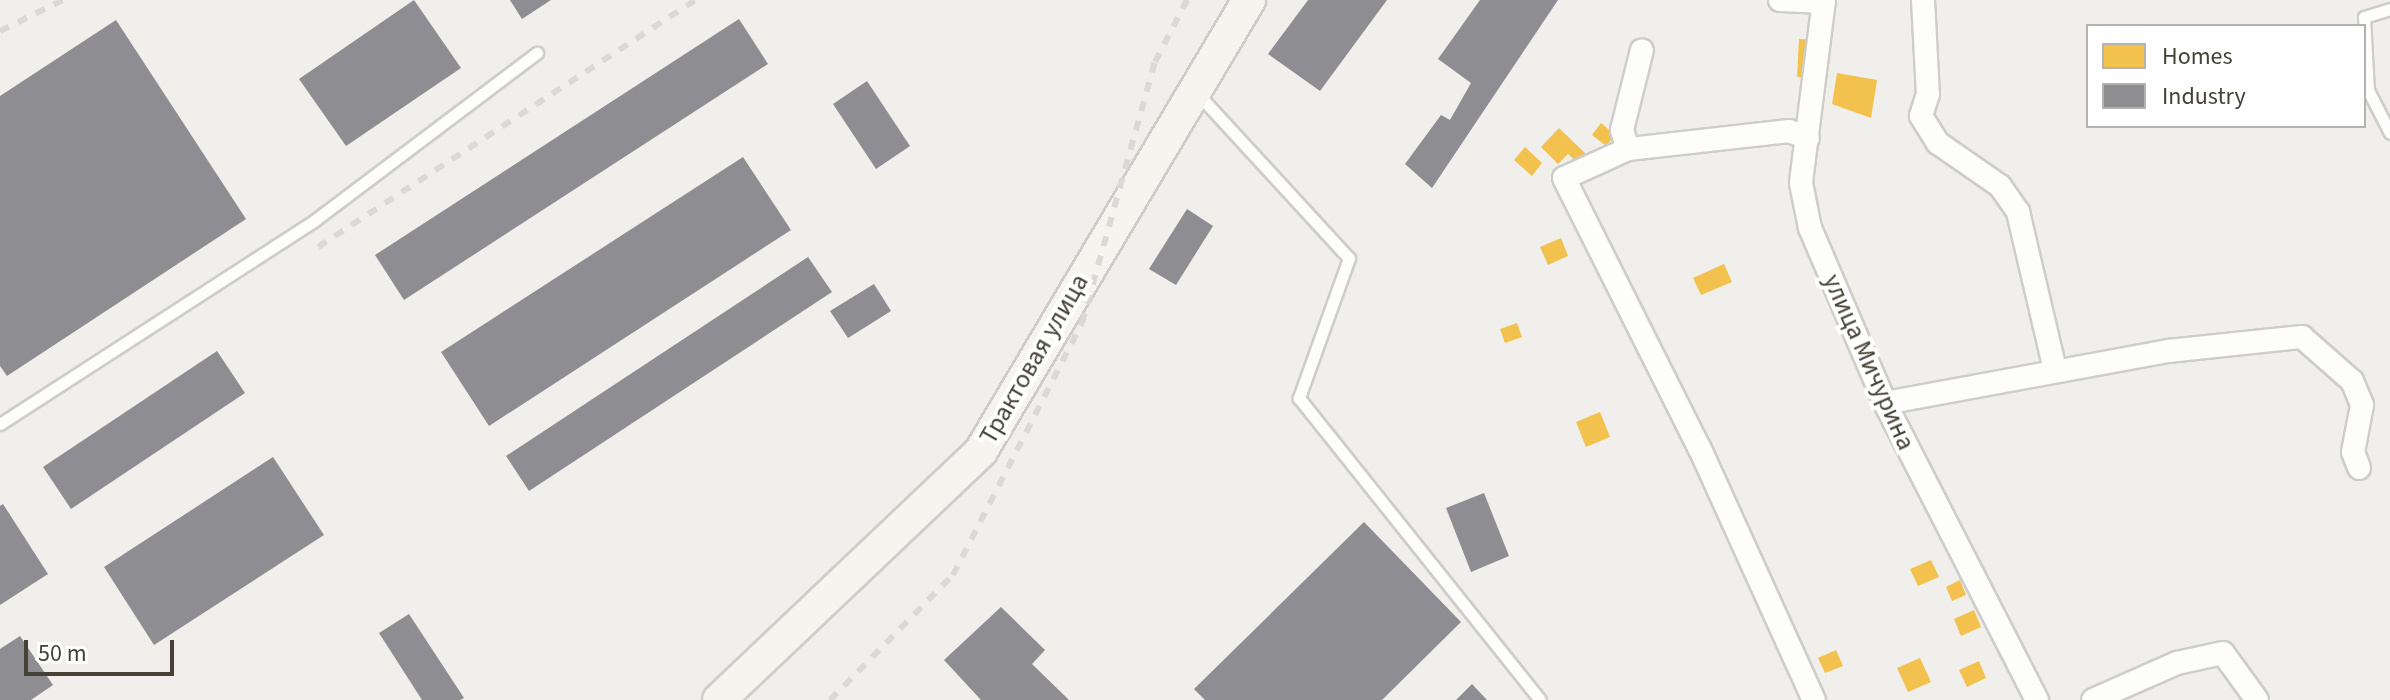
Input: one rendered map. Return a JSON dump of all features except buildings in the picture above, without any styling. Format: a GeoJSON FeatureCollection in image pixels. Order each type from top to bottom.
{"type":"FeatureCollection","features":[{"type":"Feature","properties":{"kind":"main road","name":"Трактовая улица"},"geometry":{"type":"LineString","coordinates":[[719,700],[981,451],[1249,0]]}},
{"type":"Feature","properties":{"kind":"street"},"geometry":{"type":"LineString","coordinates":[[1780,0],[1824,1]]}},
{"type":"Feature","properties":{"kind":"street"},"geometry":{"type":"LineString","coordinates":[[1923,0],[1928,94],[1921,116],[1938,143],[2000,186],[2018,212],[2055,370]]}},
{"type":"Feature","properties":{"kind":"street","name":"улица Мичурина"},"geometry":{"type":"LineString","coordinates":[[1824,1],[1801,183],[1810,228],[1885,403],[2037,700]]}},
{"type":"Feature","properties":{"kind":"street"},"geometry":{"type":"LineString","coordinates":[[1628,149],[1622,130],[1642,50]]}},
{"type":"Feature","properties":{"kind":"street"},"geometry":{"type":"LineString","coordinates":[[1808,138],[1789,131],[1628,149],[1573,171],[1564,178],[1565,190],[1700,449],[1814,700]]}},
{"type":"Feature","properties":{"kind":"street"},"geometry":{"type":"LineString","coordinates":[[1885,403],[2055,370],[2302,337],[2352,381],[2362,405],[2353,452],[2359,468]]}},
{"type":"Feature","properties":{"kind":"street"},"geometry":{"type":"LineString","coordinates":[[2093,700],[2177,663],[2223,653],[2257,700]]}},
{"type":"Feature","properties":{"kind":"lane"},"geometry":{"type":"LineString","coordinates":[[2364,24],[2364,17],[2390,9]]}},
{"type":"Feature","properties":{"kind":"lane"},"geometry":{"type":"LineString","coordinates":[[0,424],[315,220],[537,53]]}},
{"type":"Feature","properties":{"kind":"lane"},"geometry":{"type":"LineString","coordinates":[[2366,54],[2368,90],[2390,133]]}},
{"type":"Feature","properties":{"kind":"lane"},"geometry":{"type":"LineString","coordinates":[[1194,90],[1349,258],[1299,398],[1540,700]]}},
{"type":"Feature","properties":{"kind":"railway"},"geometry":{"type":"LineString","coordinates":[[0,31],[63,0]]}},
{"type":"Feature","properties":{"kind":"railway"},"geometry":{"type":"LineString","coordinates":[[318,247],[695,0]]}},
{"type":"Feature","properties":{"kind":"railway"},"geometry":{"type":"LineString","coordinates":[[830,700],[953,575],[1082,323],[1155,62],[1187,0]]}}]}
